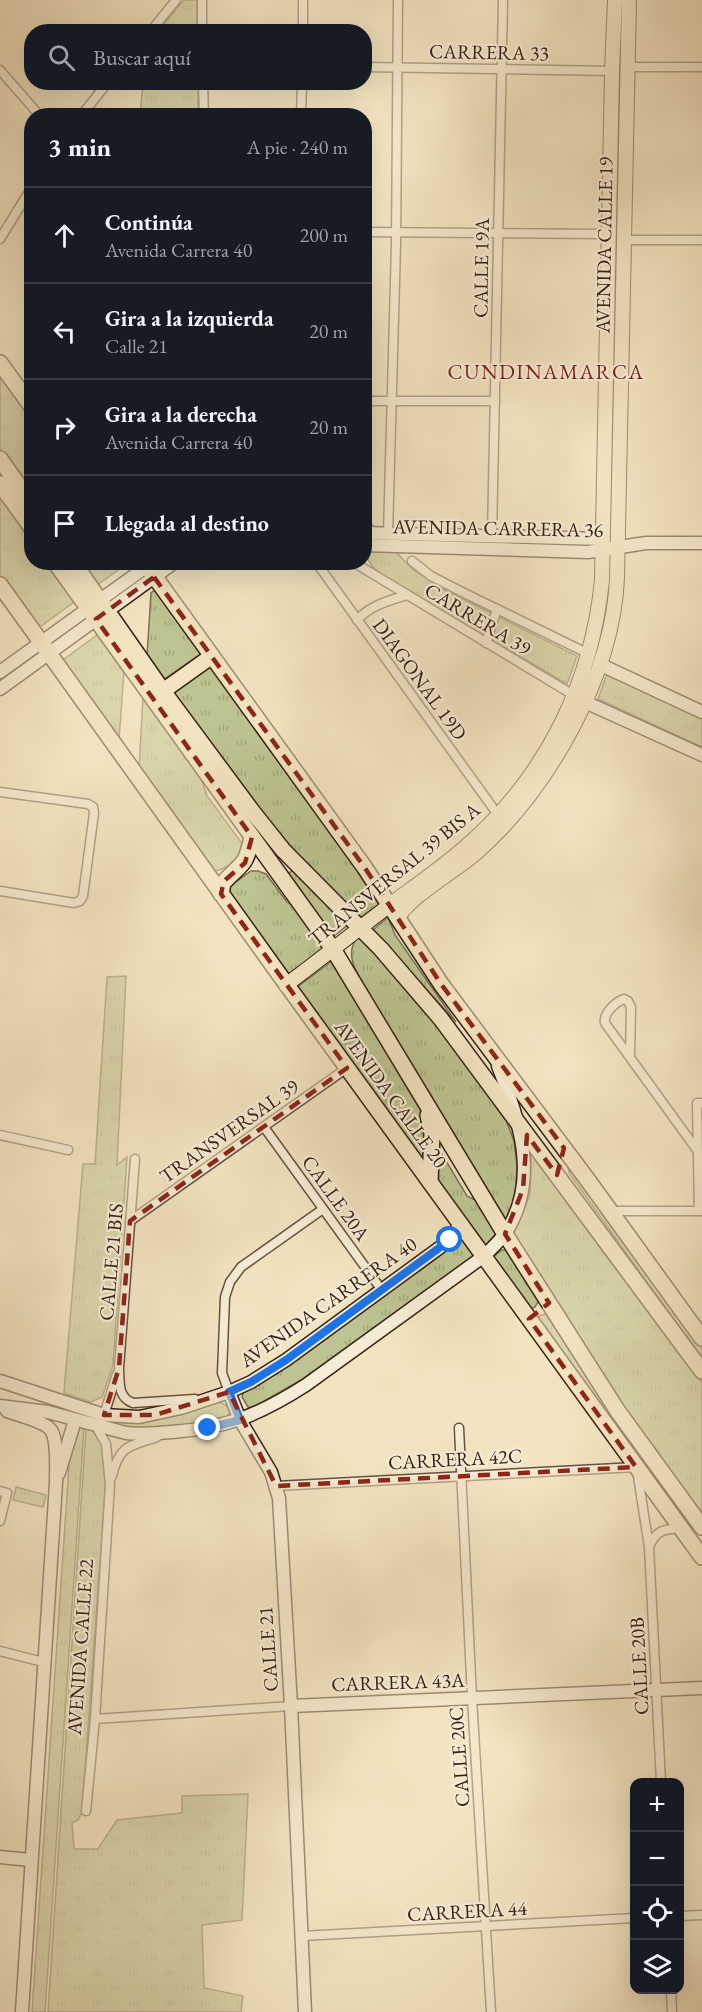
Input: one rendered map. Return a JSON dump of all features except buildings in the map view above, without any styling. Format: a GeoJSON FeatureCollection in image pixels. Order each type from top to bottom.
{"type":"FeatureCollection","features":[{"type":"Feature","properties":{"kind":"highway"},"geometry":{"type":"LineString","coordinates":[[0,363],[24,396]]}},
{"type":"Feature","properties":{"kind":"highway"},"geometry":{"type":"LineString","coordinates":[[0,459],[24,493]]}},
{"type":"Feature","properties":{"kind":"highway"},"geometry":{"type":"LineString","coordinates":[[0,484],[24,517]]}},
{"type":"Feature","properties":{"kind":"highway"},"geometry":{"type":"LineString","coordinates":[[63,570],[163,691],[283,850],[360,928],[441,1019],[702,1370]]}},
{"type":"Feature","properties":{"kind":"highway"},"geometry":{"type":"LineString","coordinates":[[77,570],[98,610]]}},
{"type":"Feature","properties":{"kind":"highway"},"geometry":{"type":"LineString","coordinates":[[151,570],[369,873],[436,978],[611,1211],[702,1338]]}},
{"type":"Feature","properties":{"kind":"highway","name":"AVENIDA CALLE 20"},"geometry":{"type":"LineString","coordinates":[[0,585],[286,985],[702,1557]]}},
{"type":"Feature","properties":{"kind":"highway","name":"AVENIDA CALLE 20"},"geometry":{"type":"LineString","coordinates":[[98,610],[252,837],[333,949],[505,1234],[617,1410],[702,1527]]}},
{"type":"Feature","properties":{"kind":"highway"},"geometry":{"type":"LineString","coordinates":[[163,691],[212,656]]}},
{"type":"Feature","properties":{"kind":"highway"},"geometry":{"type":"LineString","coordinates":[[221,894],[222,883],[247,859],[252,837]]}},
{"type":"Feature","properties":{"kind":"highway"},"geometry":{"type":"LineString","coordinates":[[441,1019],[494,1055]]}},
{"type":"Feature","properties":{"kind":"highway"},"geometry":{"type":"LineString","coordinates":[[424,1101],[432,1134],[430,1182]]}},
{"type":"Feature","properties":{"kind":"highway"},"geometry":{"type":"LineString","coordinates":[[556,1175],[564,1148]]}},
{"type":"Feature","properties":{"kind":"highway"},"geometry":{"type":"LineString","coordinates":[[529,1319],[549,1303]]}},
{"type":"Feature","properties":{"kind":"main road","name":"AVENIDA CALLE 19"},"geometry":{"type":"LineString","coordinates":[[580,699],[601,591],[615,0]]}},
{"type":"Feature","properties":{"kind":"main road","name":"AVENIDA CALLE 19"},"geometry":{"type":"LineString","coordinates":[[580,699],[599,664],[615,599],[629,0]]}},
{"type":"Feature","properties":{"kind":"main road","name":"AVENIDA CARRERA 36"},"geometry":{"type":"LineString","coordinates":[[372,538],[388,534],[492,536],[617,547],[646,543],[702,543]]}},
{"type":"Feature","properties":{"kind":"main road","name":"AVENIDA CARRERA 36"},"geometry":{"type":"LineString","coordinates":[[372,539],[584,552],[603,545]]}},
{"type":"Feature","properties":{"kind":"main road"},"geometry":{"type":"LineString","coordinates":[[0,689],[45,648],[98,610],[145,570]]}},
{"type":"Feature","properties":{"kind":"main road"},"geometry":{"type":"LineString","coordinates":[[0,672],[45,648]]}},
{"type":"Feature","properties":{"kind":"main road"},"geometry":{"type":"LineString","coordinates":[[599,664],[702,712]]}},
{"type":"Feature","properties":{"kind":"main road"},"geometry":{"type":"LineString","coordinates":[[580,699],[702,755]]}},
{"type":"Feature","properties":{"kind":"main road","name":"TRANSVERSAL 39 BIS A"},"geometry":{"type":"LineString","coordinates":[[394,912],[470,843],[524,786],[580,699]]}},
{"type":"Feature","properties":{"kind":"main road","name":"TRANSVERSAL 39 BIS A"},"geometry":{"type":"LineString","coordinates":[[286,985],[360,928],[407,905],[476,853],[528,799],[555,759],[580,699]]}},
{"type":"Feature","properties":{"kind":"main road"},"geometry":{"type":"LineString","coordinates":[[0,1408],[48,1412],[138,1435],[208,1428],[240,1420],[306,1385],[484,1256],[505,1234],[517,1210],[525,1176],[525,1156],[516,1120],[494,1055]]}},
{"type":"Feature","properties":{"kind":"main road","name":"AVENIDA CARRERA 40"},"geometry":{"type":"LineString","coordinates":[[0,1381],[104,1415],[125,1418],[155,1414],[224,1394],[251,1382],[286,1360],[446,1244],[456,1233],[459,1222]]}},
{"type":"Feature","properties":{"kind":"main road","name":"CALLE 21"},"geometry":{"type":"LineString","coordinates":[[224,1394],[264,1459],[279,1498],[305,2012]]}},
{"type":"Feature","properties":{"kind":"main road","name":"AVENIDA CALLE 22"},"geometry":{"type":"LineString","coordinates":[[0,1408],[41,1423],[51,1430],[54,1439],[56,1483],[22,2012]]}},
{"type":"Feature","properties":{"kind":"main road","name":"AVENIDA CALLE 22"},"geometry":{"type":"LineString","coordinates":[[56,1483],[75,1420]]}},
{"type":"Feature","properties":{"kind":"main road","name":"CARRERA 43A"},"geometry":{"type":"LineString","coordinates":[[291,1706],[702,1688]]}},
{"type":"Feature","properties":{"kind":"main road"},"geometry":{"type":"LineString","coordinates":[[0,1857],[30,1860]]}},
{"type":"Feature","properties":{"kind":"street"},"geometry":{"type":"LineString","coordinates":[[156,24],[176,0]]}},
{"type":"Feature","properties":{"kind":"street"},"geometry":{"type":"LineString","coordinates":[[202,0],[202,24]]}},
{"type":"Feature","properties":{"kind":"street"},"geometry":{"type":"LineString","coordinates":[[303,0],[303,24]]}},
{"type":"Feature","properties":{"kind":"street"},"geometry":{"type":"LineString","coordinates":[[388,534],[396,232],[398,0]]}},
{"type":"Feature","properties":{"kind":"street","name":"CALLE 19A"},"geometry":{"type":"LineString","coordinates":[[492,536],[503,0]]}},
{"type":"Feature","properties":{"kind":"street","name":"CARRERA 33"},"geometry":{"type":"LineString","coordinates":[[372,67],[612,71]]}},
{"type":"Feature","properties":{"kind":"street"},"geometry":{"type":"LineString","coordinates":[[628,67],[702,67]]}},
{"type":"Feature","properties":{"kind":"street"},"geometry":{"type":"LineString","coordinates":[[0,70],[33,108]]}},
{"type":"Feature","properties":{"kind":"street"},"geometry":{"type":"LineString","coordinates":[[87,108],[102,90]]}},
{"type":"Feature","properties":{"kind":"street"},"geometry":{"type":"LineString","coordinates":[[203,90],[204,108]]}},
{"type":"Feature","properties":{"kind":"street"},"geometry":{"type":"LineString","coordinates":[[301,108],[302,90]]}},
{"type":"Feature","properties":{"kind":"street"},"geometry":{"type":"LineString","coordinates":[[0,239],[24,200]]}},
{"type":"Feature","properties":{"kind":"street"},"geometry":{"type":"LineString","coordinates":[[372,232],[609,234]]}},
{"type":"Feature","properties":{"kind":"street"},"geometry":{"type":"LineString","coordinates":[[624,240],[702,240]]}},
{"type":"Feature","properties":{"kind":"street"},"geometry":{"type":"LineString","coordinates":[[372,401],[495,401]]}},
{"type":"Feature","properties":{"kind":"street","name":"CARRERA 39"},"geometry":{"type":"LineString","coordinates":[[412,561],[431,576],[589,654]]}},
{"type":"Feature","properties":{"kind":"street","name":"DIAGONAL 19D"},"geometry":{"type":"LineString","coordinates":[[322,570],[498,815]]}},
{"type":"Feature","properties":{"kind":"street","name":"CARRERA 39"},"geometry":{"type":"LineString","coordinates":[[369,570],[580,699]]}},
{"type":"Feature","properties":{"kind":"street"},"geometry":{"type":"LineString","coordinates":[[357,620],[374,605],[407,595]]}},
{"type":"Feature","properties":{"kind":"street"},"geometry":{"type":"LineString","coordinates":[[486,643],[497,609]]}},
{"type":"Feature","properties":{"kind":"street"},"geometry":{"type":"LineString","coordinates":[[0,792],[88,804],[93,807],[94,813],[83,896],[80,901],[74,903],[0,891]]}},
{"type":"Feature","properties":{"kind":"street"},"geometry":{"type":"LineString","coordinates":[[630,1057],[631,1007],[628,1001],[620,999],[604,1018],[605,1023],[697,1150]]}},
{"type":"Feature","properties":{"kind":"street","name":"TRANSVERSAL 39"},"geometry":{"type":"LineString","coordinates":[[130,1221],[347,1068]]}},
{"type":"Feature","properties":{"kind":"street"},"geometry":{"type":"LineString","coordinates":[[611,1211],[700,1211],[697,1150],[699,1103]]}},
{"type":"Feature","properties":{"kind":"street","name":"CALLE 20A"},"geometry":{"type":"LineString","coordinates":[[264,1127],[381,1289]]}},
{"type":"Feature","properties":{"kind":"street"},"geometry":{"type":"LineString","coordinates":[[0,1135],[68,1150]]}},
{"type":"Feature","properties":{"kind":"street","name":"CALLE 21 BIS"},"geometry":{"type":"LineString","coordinates":[[135,1159],[119,1368],[122,1396],[126,1401],[133,1403],[178,1401],[224,1394]]}},
{"type":"Feature","properties":{"kind":"street","name":"CALLE 21"},"geometry":{"type":"LineString","coordinates":[[224,1394],[222,1373],[225,1297],[230,1282],[241,1267],[323,1209]]}},
{"type":"Feature","properties":{"kind":"street","name":"CALLE 21 BIS"},"geometry":{"type":"LineString","coordinates":[[104,1415],[119,1368]]}},
{"type":"Feature","properties":{"kind":"street","name":"AVENIDA CALLE 22"},"geometry":{"type":"LineString","coordinates":[[96,1426],[106,1444],[110,1485]]}},
{"type":"Feature","properties":{"kind":"street","name":"CALLE 20C"},"geometry":{"type":"LineString","coordinates":[[459,1428],[491,2012]]}},
{"type":"Feature","properties":{"kind":"street","name":"AVENIDA CALLE 22"},"geometry":{"type":"LineString","coordinates":[[86,1810],[95,1719],[110,1485],[115,1462],[121,1453],[134,1445],[169,1432]]}},
{"type":"Feature","properties":{"kind":"street"},"geometry":{"type":"LineString","coordinates":[[636,1467],[650,1457]]}},
{"type":"Feature","properties":{"kind":"street","name":"CARRERA 42C"},"geometry":{"type":"LineString","coordinates":[[276,1486],[636,1467]]}},
{"type":"Feature","properties":{"kind":"street","name":"CALLE 20B"},"geometry":{"type":"LineString","coordinates":[[636,1467],[649,1547],[661,1778]]}},
{"type":"Feature","properties":{"kind":"street"},"geometry":{"type":"LineString","coordinates":[[0,1521],[3,1492]]}},
{"type":"Feature","properties":{"kind":"street"},"geometry":{"type":"LineString","coordinates":[[649,1547],[652,1539],[660,1531],[681,1528]]}},
{"type":"Feature","properties":{"kind":"street"},"geometry":{"type":"LineString","coordinates":[[0,1651],[43,1662]]}},
{"type":"Feature","properties":{"kind":"street","name":"CARRERA 43A"},"geometry":{"type":"LineString","coordinates":[[95,1719],[291,1706]]}},
{"type":"Feature","properties":{"kind":"street"},"geometry":{"type":"LineString","coordinates":[[684,1916],[702,1915]]}},
{"type":"Feature","properties":{"kind":"street","name":"CARRERA 44"},"geometry":{"type":"LineString","coordinates":[[302,1936],[630,1918]]}},
{"type":"Feature","properties":{"kind":"street"},"geometry":{"type":"LineString","coordinates":[[671,1994],[672,2012]]}},
{"type":"Feature","properties":{"kind":"highlighted area"},"geometry":{"type":"Polygon","coordinates":[[[154,577],[365,868],[441,984],[564,1148],[557,1175],[527,1135],[523,1189],[505,1234],[549,1303],[529,1319],[636,1467],[276,1486],[229,1392],[155,1415],[104,1415],[119,1368],[130,1221],[347,1068],[221,894],[224,881],[245,863],[252,837],[96,619],[154,577]]]}},
{"type":"Feature","properties":{"kind":"green space"},"geometry":{"type":"Polygon","coordinates":[[[184,0],[197,0],[197,24],[164,24],[184,0]]]}},
{"type":"Feature","properties":{"kind":"green space"},"geometry":{"type":"Polygon","coordinates":[[[142,90],[198,90],[198,108],[141,108],[142,90]]]}},
{"type":"Feature","properties":{"kind":"green space"},"geometry":{"type":"Polygon","coordinates":[[[0,372],[24,407],[24,483],[0,448],[0,372]]]}},
{"type":"Feature","properties":{"kind":"green space"},"geometry":{"type":"Polygon","coordinates":[[[0,497],[24,532],[24,570],[51,570],[74,602],[37,629],[0,576],[0,497]]]}},
{"type":"Feature","properties":{"kind":"green space"},"geometry":{"type":"Polygon","coordinates":[[[372,550],[394,550],[412,569],[445,590],[577,656],[567,684],[383,576],[374,567],[372,550]]]}},
{"type":"Feature","properties":{"kind":"green space"},"geometry":{"type":"Polygon","coordinates":[[[85,570],[118,570],[97,585],[85,570]]]}},
{"type":"Feature","properties":{"kind":"green space"},"geometry":{"type":"Polygon","coordinates":[[[156,589],[202,653],[163,680],[147,656],[151,593],[156,589]]]}},
{"type":"Feature","properties":{"kind":"green space"},"geometry":{"type":"Polygon","coordinates":[[[97,635],[124,672],[119,740],[63,660],[97,635]]]}},
{"type":"Feature","properties":{"kind":"green space"},"geometry":{"type":"Polygon","coordinates":[[[211,665],[383,901],[361,917],[284,839],[172,693],[211,665]]]}},
{"type":"Feature","properties":{"kind":"green space"},"geometry":{"type":"Polygon","coordinates":[[[607,674],[702,719],[702,747],[598,699],[607,674]]]}},
{"type":"Feature","properties":{"kind":"green space"},"geometry":{"type":"Polygon","coordinates":[[[143,696],[199,773],[207,796],[241,842],[237,857],[224,868],[214,871],[139,769],[143,696]]]}},
{"type":"Feature","properties":{"kind":"green space"},"geometry":{"type":"Polygon","coordinates":[[[293,870],[348,925],[333,937],[288,874],[293,870]]]}},
{"type":"Feature","properties":{"kind":"green space"},"geometry":{"type":"Polygon","coordinates":[[[251,871],[266,874],[287,902],[297,909],[323,949],[287,975],[229,895],[229,887],[251,871]]]}},
{"type":"Feature","properties":{"kind":"green space"},"geometry":{"type":"Polygon","coordinates":[[[388,917],[395,935],[456,1022],[373,930],[388,917]]]}},
{"type":"Feature","properties":{"kind":"green space"},"geometry":{"type":"Polygon","coordinates":[[[358,935],[434,1022],[505,1117],[514,1141],[517,1165],[512,1206],[505,1221],[444,1123],[357,973],[352,954],[358,935]]]}},
{"type":"Feature","properties":{"kind":"green space"},"geometry":{"type":"Polygon","coordinates":[[[332,961],[420,1109],[425,1123],[426,1136],[421,1164],[296,988],[332,961]]]}},
{"type":"Feature","properties":{"kind":"green space"},"geometry":{"type":"Polygon","coordinates":[[[126,976],[117,1165],[127,1157],[113,1365],[102,1397],[91,1402],[64,1393],[83,1164],[95,1164],[107,977],[126,976]]]}},
{"type":"Feature","properties":{"kind":"green space"},"geometry":{"type":"Polygon","coordinates":[[[437,1146],[467,1196],[477,1201],[496,1234],[482,1249],[437,1182],[437,1146]]]}},
{"type":"Feature","properties":{"kind":"green space"},"geometry":{"type":"Polygon","coordinates":[[[531,1153],[702,1382],[702,1514],[618,1400],[513,1233],[530,1195],[531,1153]]]}},
{"type":"Feature","properties":{"kind":"green space"},"geometry":{"type":"Polygon","coordinates":[[[566,1156],[702,1345],[702,1359],[569,1173],[566,1156]]]}},
{"type":"Feature","properties":{"kind":"green space"},"geometry":{"type":"Polygon","coordinates":[[[461,1233],[477,1254],[301,1380],[252,1408],[248,1407],[242,1397],[243,1393],[415,1274],[443,1253],[461,1233]]]}},
{"type":"Feature","properties":{"kind":"green space"},"geometry":{"type":"Polygon","coordinates":[[[502,1250],[506,1250],[538,1297],[539,1300],[535,1307],[531,1309],[492,1259],[502,1250]]]}},
{"type":"Feature","properties":{"kind":"green space"},"geometry":{"type":"Polygon","coordinates":[[[546,1314],[631,1443],[630,1449],[537,1318],[546,1314]]]}},
{"type":"Feature","properties":{"kind":"green space"},"geometry":{"type":"Polygon","coordinates":[[[220,1402],[227,1406],[230,1412],[225,1419],[175,1427],[138,1429],[97,1419],[129,1421],[160,1418],[220,1402]]]}},
{"type":"Feature","properties":{"kind":"green space"},"geometry":{"type":"Polygon","coordinates":[[[80,1426],[84,1427],[45,2012],[32,2012],[70,1451],[74,1431],[80,1426]]]}},
{"type":"Feature","properties":{"kind":"green space"},"geometry":{"type":"Polygon","coordinates":[[[86,1428],[97,1430],[101,1436],[106,1479],[82,1812],[78,1820],[72,1823],[74,1849],[98,1849],[117,1820],[182,1813],[182,1796],[248,1794],[242,1920],[202,1925],[204,1988],[243,1996],[241,2012],[48,2012],[86,1428]]]}},
{"type":"Feature","properties":{"kind":"green space"},"geometry":{"type":"Polygon","coordinates":[[[16,1487],[46,1495],[43,1507],[13,1500],[16,1487]]]}},
{"type":"Feature","properties":{"kind":"district","name":"CUNDINAMARCA"},"geometry":{"type":"Point","coordinates":[546,372]}},
{"type":"Feature","properties":{"kind":"route"},"geometry":{"type":"LineString","coordinates":[[208,1428],[240,1420],[229,1392],[251,1382],[286,1360],[450,1240]]}}]}
